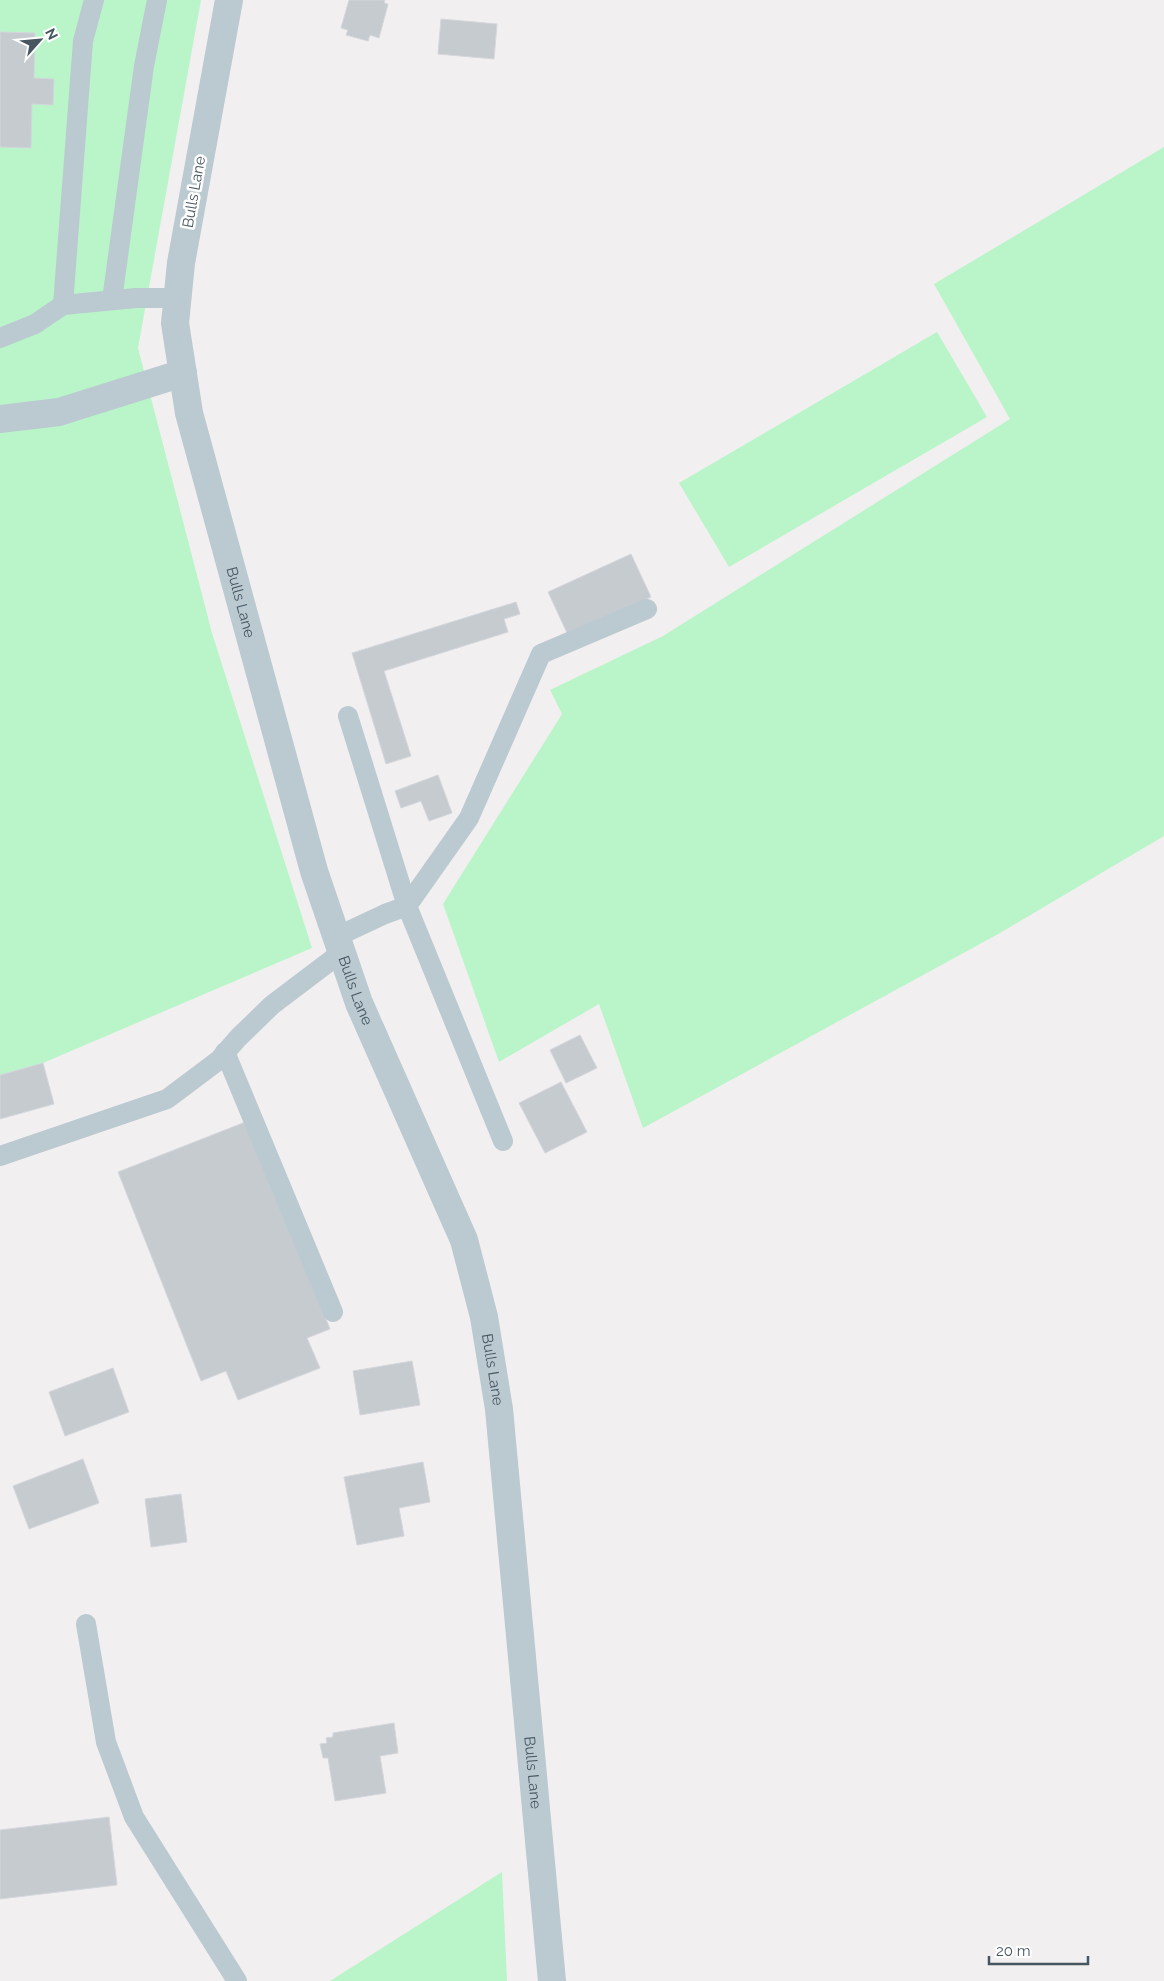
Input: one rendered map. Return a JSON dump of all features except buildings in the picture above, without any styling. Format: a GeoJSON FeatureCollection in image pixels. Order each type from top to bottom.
{"type":"FeatureCollection","features":[{"type":"Feature","properties":{"kind":"street","name":"Bulls Lane"},"geometry":{"type":"LineString","coordinates":[[229,0],[181,262],[175,323],[189,413],[314,871],[359,1003],[464,1240],[484,1317],[499,1409],[552,1981]]}},
{"type":"Feature","properties":{"kind":"street"},"geometry":{"type":"LineString","coordinates":[[0,419],[59,412],[183,373]]}},
{"type":"Feature","properties":{"kind":"lane"},"geometry":{"type":"LineString","coordinates":[[63,305],[83,40],[94,0]]}},
{"type":"Feature","properties":{"kind":"lane"},"geometry":{"type":"LineString","coordinates":[[112,300],[144,66],[157,0]]}},
{"type":"Feature","properties":{"kind":"lane"},"geometry":{"type":"LineString","coordinates":[[0,338],[35,324],[63,305],[112,300],[178,298]]}},
{"type":"Feature","properties":{"kind":"lane"},"geometry":{"type":"LineString","coordinates":[[0,1156],[167,1099],[219,1060],[238,1038],[272,1005],[339,945],[385,914],[407,906],[469,818],[541,654],[647,609]]}},
{"type":"Feature","properties":{"kind":"lane"},"geometry":{"type":"LineString","coordinates":[[348,716],[407,906],[503,1141]]}},
{"type":"Feature","properties":{"kind":"lane"},"geometry":{"type":"LineString","coordinates":[[225,1052],[333,1312]]}},
{"type":"Feature","properties":{"kind":"lane"},"geometry":{"type":"LineString","coordinates":[[86,1624],[106,1742],[134,1817],[237,1981]]}},
{"type":"Feature","properties":{"kind":"green space"},"geometry":{"type":"Polygon","coordinates":[[[0,0],[201,0],[138,348],[212,633],[312,948],[43,1063],[0,1075],[0,0]]]}},
{"type":"Feature","properties":{"kind":"green space"},"geometry":{"type":"Polygon","coordinates":[[[1164,147],[1164,836],[1000,933],[643,1128],[599,1004],[499,1062],[443,904],[562,714],[550,690],[663,636],[1010,419],[934,284],[1164,147]]]}},
{"type":"Feature","properties":{"kind":"green space"},"geometry":{"type":"Polygon","coordinates":[[[937,332],[987,417],[729,567],[679,483],[937,332]]]}},
{"type":"Feature","properties":{"kind":"green space"},"geometry":{"type":"Polygon","coordinates":[[[502,1872],[507,1981],[330,1981],[502,1872]]]}}]}
